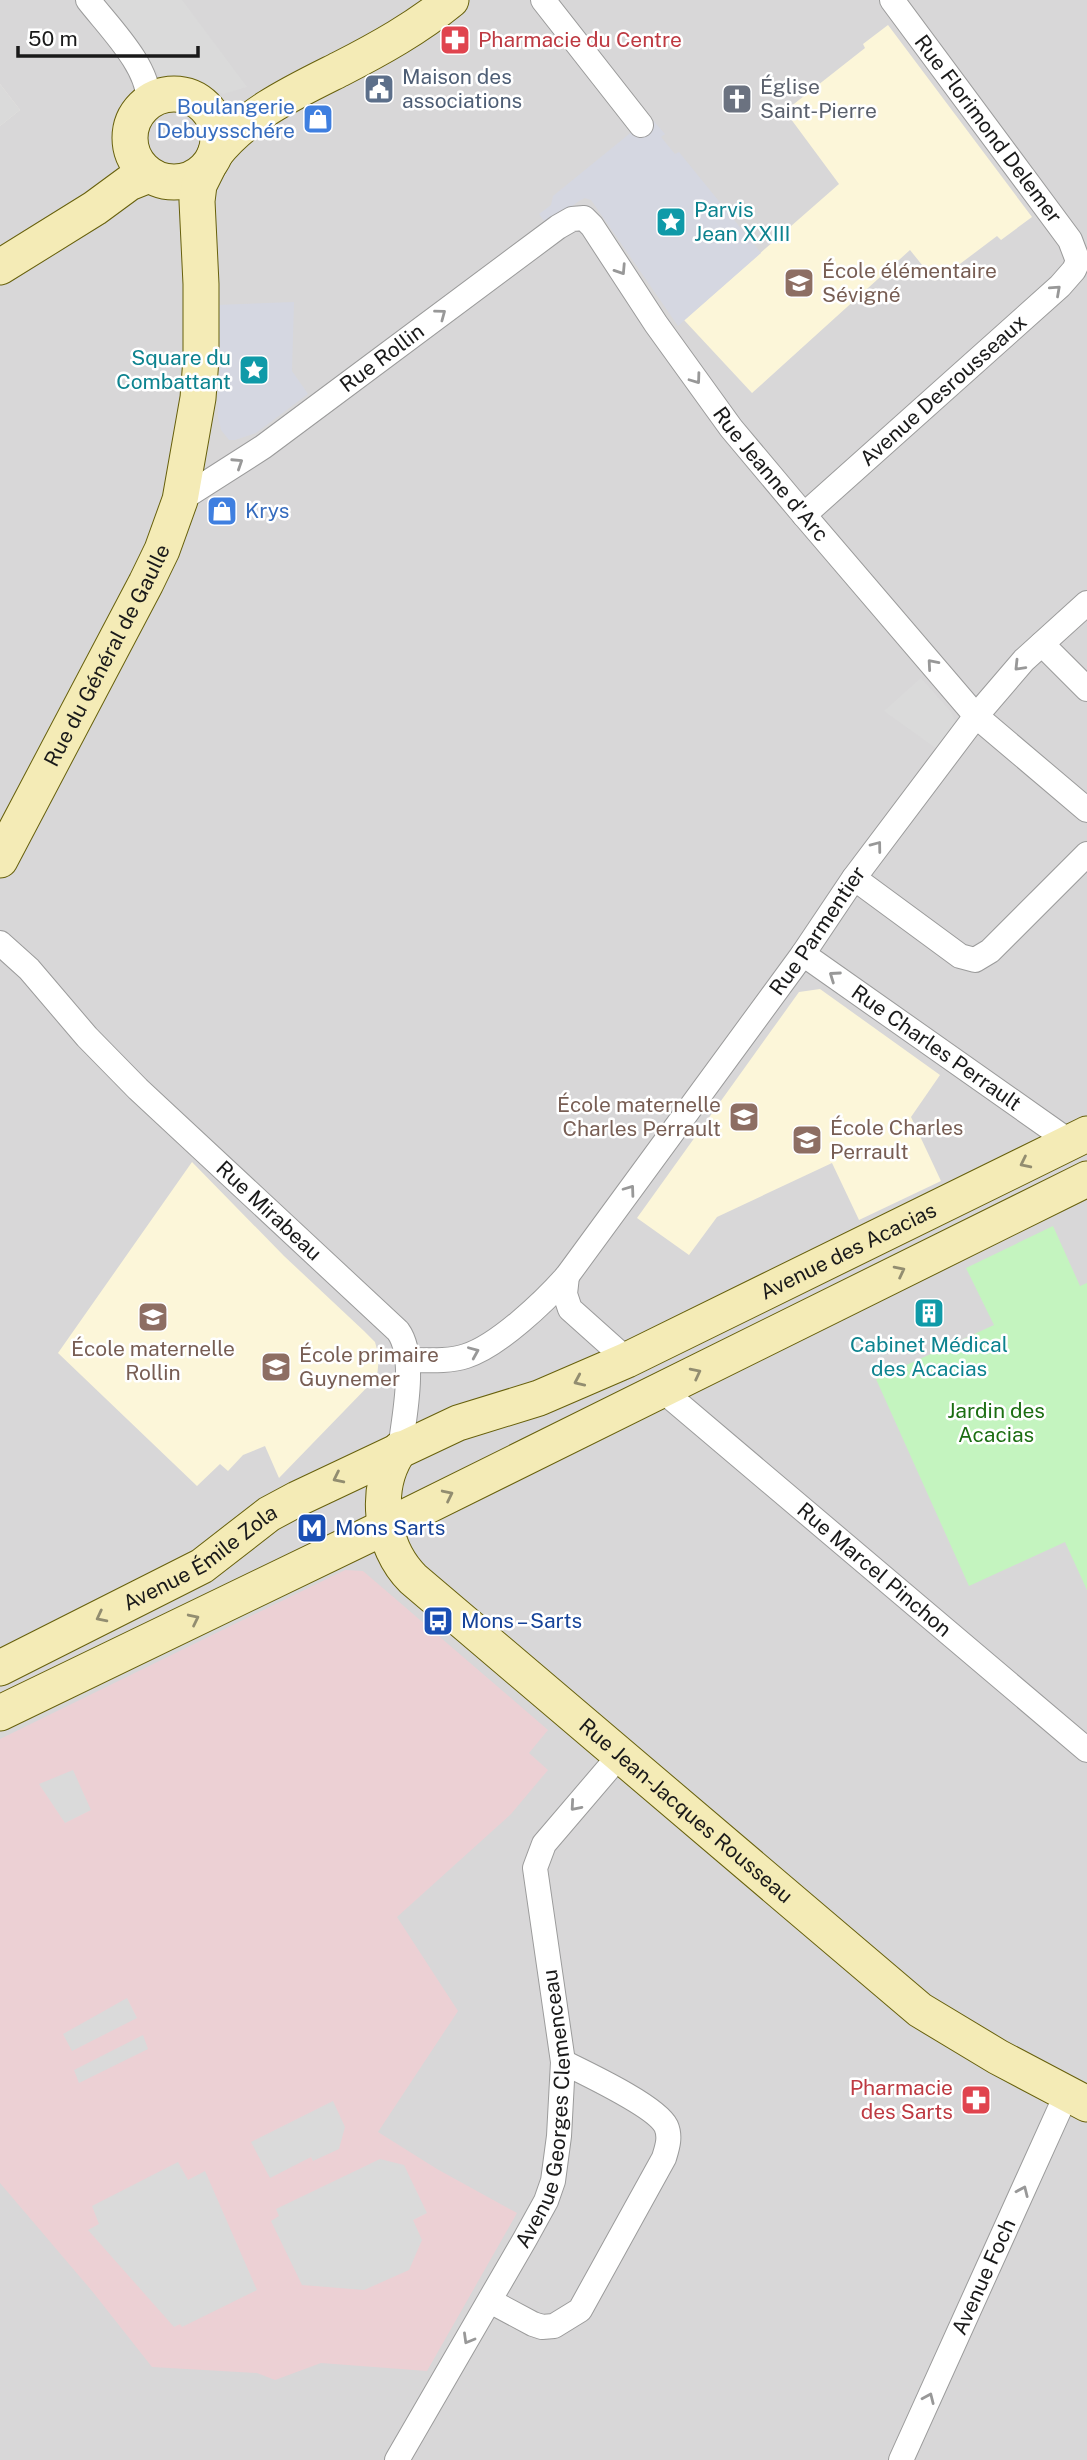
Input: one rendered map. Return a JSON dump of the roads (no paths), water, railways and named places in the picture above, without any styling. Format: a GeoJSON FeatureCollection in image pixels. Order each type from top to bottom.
{"type":"FeatureCollection","features":[{"type":"Feature","properties":{"kind":"street"},"geometry":{"type":"LineString","coordinates":[[88,0],[139,69],[147,87],[148,102]]}},
{"type":"Feature","properties":{"kind":"street","name":"Rue du Général de Gaulle"},"geometry":{"type":"LineString","coordinates":[[0,860],[146,583],[180,500],[198,398],[201,359],[197,201],[199,185],[212,160],[228,139],[260,113],[397,38],[451,0]]}},
{"type":"Feature","properties":{"kind":"street"},"geometry":{"type":"LineString","coordinates":[[543,0],[641,125]]}},
{"type":"Feature","properties":{"kind":"street","name":"Rue Florimond Delemer"},"geometry":{"type":"LineString","coordinates":[[892,0],[1063,230],[1077,252],[1078,261]]}},
{"type":"Feature","properties":{"kind":"street","name":"Rue du Général de Gaulle"},"geometry":{"type":"LineString","coordinates":[[205,107],[223,109],[318,80]]}},
{"type":"Feature","properties":{"kind":"street"},"geometry":{"type":"LineString","coordinates":[[164,95],[188,96],[205,107],[214,118],[218,132],[212,160],[197,176],[183,182],[155,178],[130,183],[95,208],[9,260],[107,173],[122,156],[135,117],[148,102],[164,95]]}},
{"type":"Feature","properties":{"kind":"street"},"geometry":{"type":"LineString","coordinates":[[130,137],[133,156],[140,167],[155,178]]}},
{"type":"Feature","properties":{"kind":"street","name":"Rue du Général de Gaulle"},"geometry":{"type":"LineString","coordinates":[[155,178],[176,205],[181,225],[183,370],[190,442]]}},
{"type":"Feature","properties":{"kind":"street","name":"Rue Rollin"},"geometry":{"type":"LineString","coordinates":[[180,500],[263,446],[558,227],[572,219],[584,218]]}},
{"type":"Feature","properties":{"kind":"street","name":"Rue Jeanne d'Arc"},"geometry":{"type":"LineString","coordinates":[[584,218],[589,221],[656,324],[731,428],[804,515],[976,716],[1087,810]]}},
{"type":"Feature","properties":{"kind":"street","name":"Avenue Desrousseaux"},"geometry":{"type":"LineString","coordinates":[[804,515],[1060,286],[1074,271],[1078,261]]}},
{"type":"Feature","properties":{"kind":"street","name":"Rue Parmentier"},"geometry":{"type":"LineString","coordinates":[[407,1360],[457,1358],[480,1350],[544,1301],[567,1276],[803,954],[854,878],[976,716],[1008,677],[1087,603]]}},
{"type":"Feature","properties":{"kind":"street"},"geometry":{"type":"LineString","coordinates":[[1042,644],[1087,689]]}},
{"type":"Feature","properties":{"kind":"street"},"geometry":{"type":"LineString","coordinates":[[854,878],[960,956],[975,960],[990,951],[1087,854]]}},
{"type":"Feature","properties":{"kind":"street","name":"Rue Mirabeau"},"geometry":{"type":"LineString","coordinates":[[0,943],[29,969],[138,1089],[398,1331],[404,1343],[407,1360],[400,1449]]}},
{"type":"Feature","properties":{"kind":"street","name":"Rue Charles Perrault"},"geometry":{"type":"LineString","coordinates":[[803,954],[1081,1143]]}},
{"type":"Feature","properties":{"kind":"street","name":"Avenue des Acacias"},"geometry":{"type":"LineString","coordinates":[[400,1449],[468,1419],[539,1398],[626,1360],[1081,1143]]}},
{"type":"Feature","properties":{"kind":"street","name":"Avenue des Acacias"},"geometry":{"type":"LineString","coordinates":[[387,1526],[1087,1179]]}},
{"type":"Feature","properties":{"kind":"street"},"geometry":{"type":"LineString","coordinates":[[567,1276],[565,1294],[570,1309],[662,1390]]}},
{"type":"Feature","properties":{"kind":"street","name":"Rue Marcel Pinchon"},"geometry":{"type":"LineString","coordinates":[[662,1390],[1087,1750]]}},
{"type":"Feature","properties":{"kind":"street","name":"Rue Jean-Jacques Rousseau"},"geometry":{"type":"LineString","coordinates":[[400,1449],[385,1478],[383,1496],[387,1526],[395,1553],[413,1579],[920,2010],[998,2057],[1077,2098]]}},
{"type":"Feature","properties":{"kind":"street","name":"Avenue Émile Zola"},"geometry":{"type":"LineString","coordinates":[[0,1668],[202,1566],[269,1514],[400,1449]]}},
{"type":"Feature","properties":{"kind":"street","name":"Avenue Émile Zola"},"geometry":{"type":"LineString","coordinates":[[0,1713],[387,1526]]}},
{"type":"Feature","properties":{"kind":"street","name":"Avenue Georges Clemenceau"},"geometry":{"type":"LineString","coordinates":[[397,2460],[546,2201],[553,2181],[559,2136],[563,2062],[535,1868],[538,1855],[551,1835],[621,1755]]}},
{"type":"Feature","properties":{"kind":"street"},"geometry":{"type":"LineString","coordinates":[[490,2301],[533,2325],[542,2327],[554,2326],[580,2310],[664,2158],[668,2133],[657,2114],[563,2062]]}},
{"type":"Feature","properties":{"kind":"street","name":"Avenue Foch"},"geometry":{"type":"LineString","coordinates":[[901,2460],[1077,2098]]}},
{"type":"Feature","properties":{"kind":"place","name":"Pharmacie du Centre"},"geometry":{"type":"Point","coordinates":[455,40]}},
{"type":"Feature","properties":{"kind":"place","name":"Maison des associations"},"geometry":{"type":"Point","coordinates":[379,89]}},
{"type":"Feature","properties":{"kind":"place","name":"Église Saint-Pierre"},"geometry":{"type":"Point","coordinates":[737,99]}},
{"type":"Feature","properties":{"kind":"place","name":"Boulangerie Debuysschére"},"geometry":{"type":"Point","coordinates":[318,119]}},
{"type":"Feature","properties":{"kind":"place","name":"Parvis Jean XXIII"},"geometry":{"type":"Point","coordinates":[671,222]}},
{"type":"Feature","properties":{"kind":"place","name":"École élémentaire Sévigné"},"geometry":{"type":"Point","coordinates":[799,283]}},
{"type":"Feature","properties":{"kind":"place","name":"Square du Combattant"},"geometry":{"type":"Point","coordinates":[254,370]}},
{"type":"Feature","properties":{"kind":"place","name":"Krys"},"geometry":{"type":"Point","coordinates":[222,511]}},
{"type":"Feature","properties":{"kind":"place","name":"École maternelle Charles Perrault"},"geometry":{"type":"Point","coordinates":[744,1117]}},
{"type":"Feature","properties":{"kind":"place","name":"École Charles Perrault"},"geometry":{"type":"Point","coordinates":[807,1140]}},
{"type":"Feature","properties":{"kind":"place","name":"Cabinet Médical des Acacias"},"geometry":{"type":"Point","coordinates":[929,1313]}},
{"type":"Feature","properties":{"kind":"place","name":"École maternelle Rollin"},"geometry":{"type":"Point","coordinates":[153,1317]}},
{"type":"Feature","properties":{"kind":"place","name":"École primaire Guynemer"},"geometry":{"type":"Point","coordinates":[276,1367]}},
{"type":"Feature","properties":{"kind":"place","name":"Mons Sarts"},"geometry":{"type":"Point","coordinates":[312,1528]}},
{"type":"Feature","properties":{"kind":"place","name":"Mons – Sarts"},"geometry":{"type":"Point","coordinates":[438,1621]}},
{"type":"Feature","properties":{"kind":"place","name":"Pharmacie des Sarts"},"geometry":{"type":"Point","coordinates":[976,2100]}},
{"type":"Feature","properties":{"kind":"park label","name":"Jardin des Acacias"},"geometry":{"type":"Point","coordinates":[996,1423]}}]}
